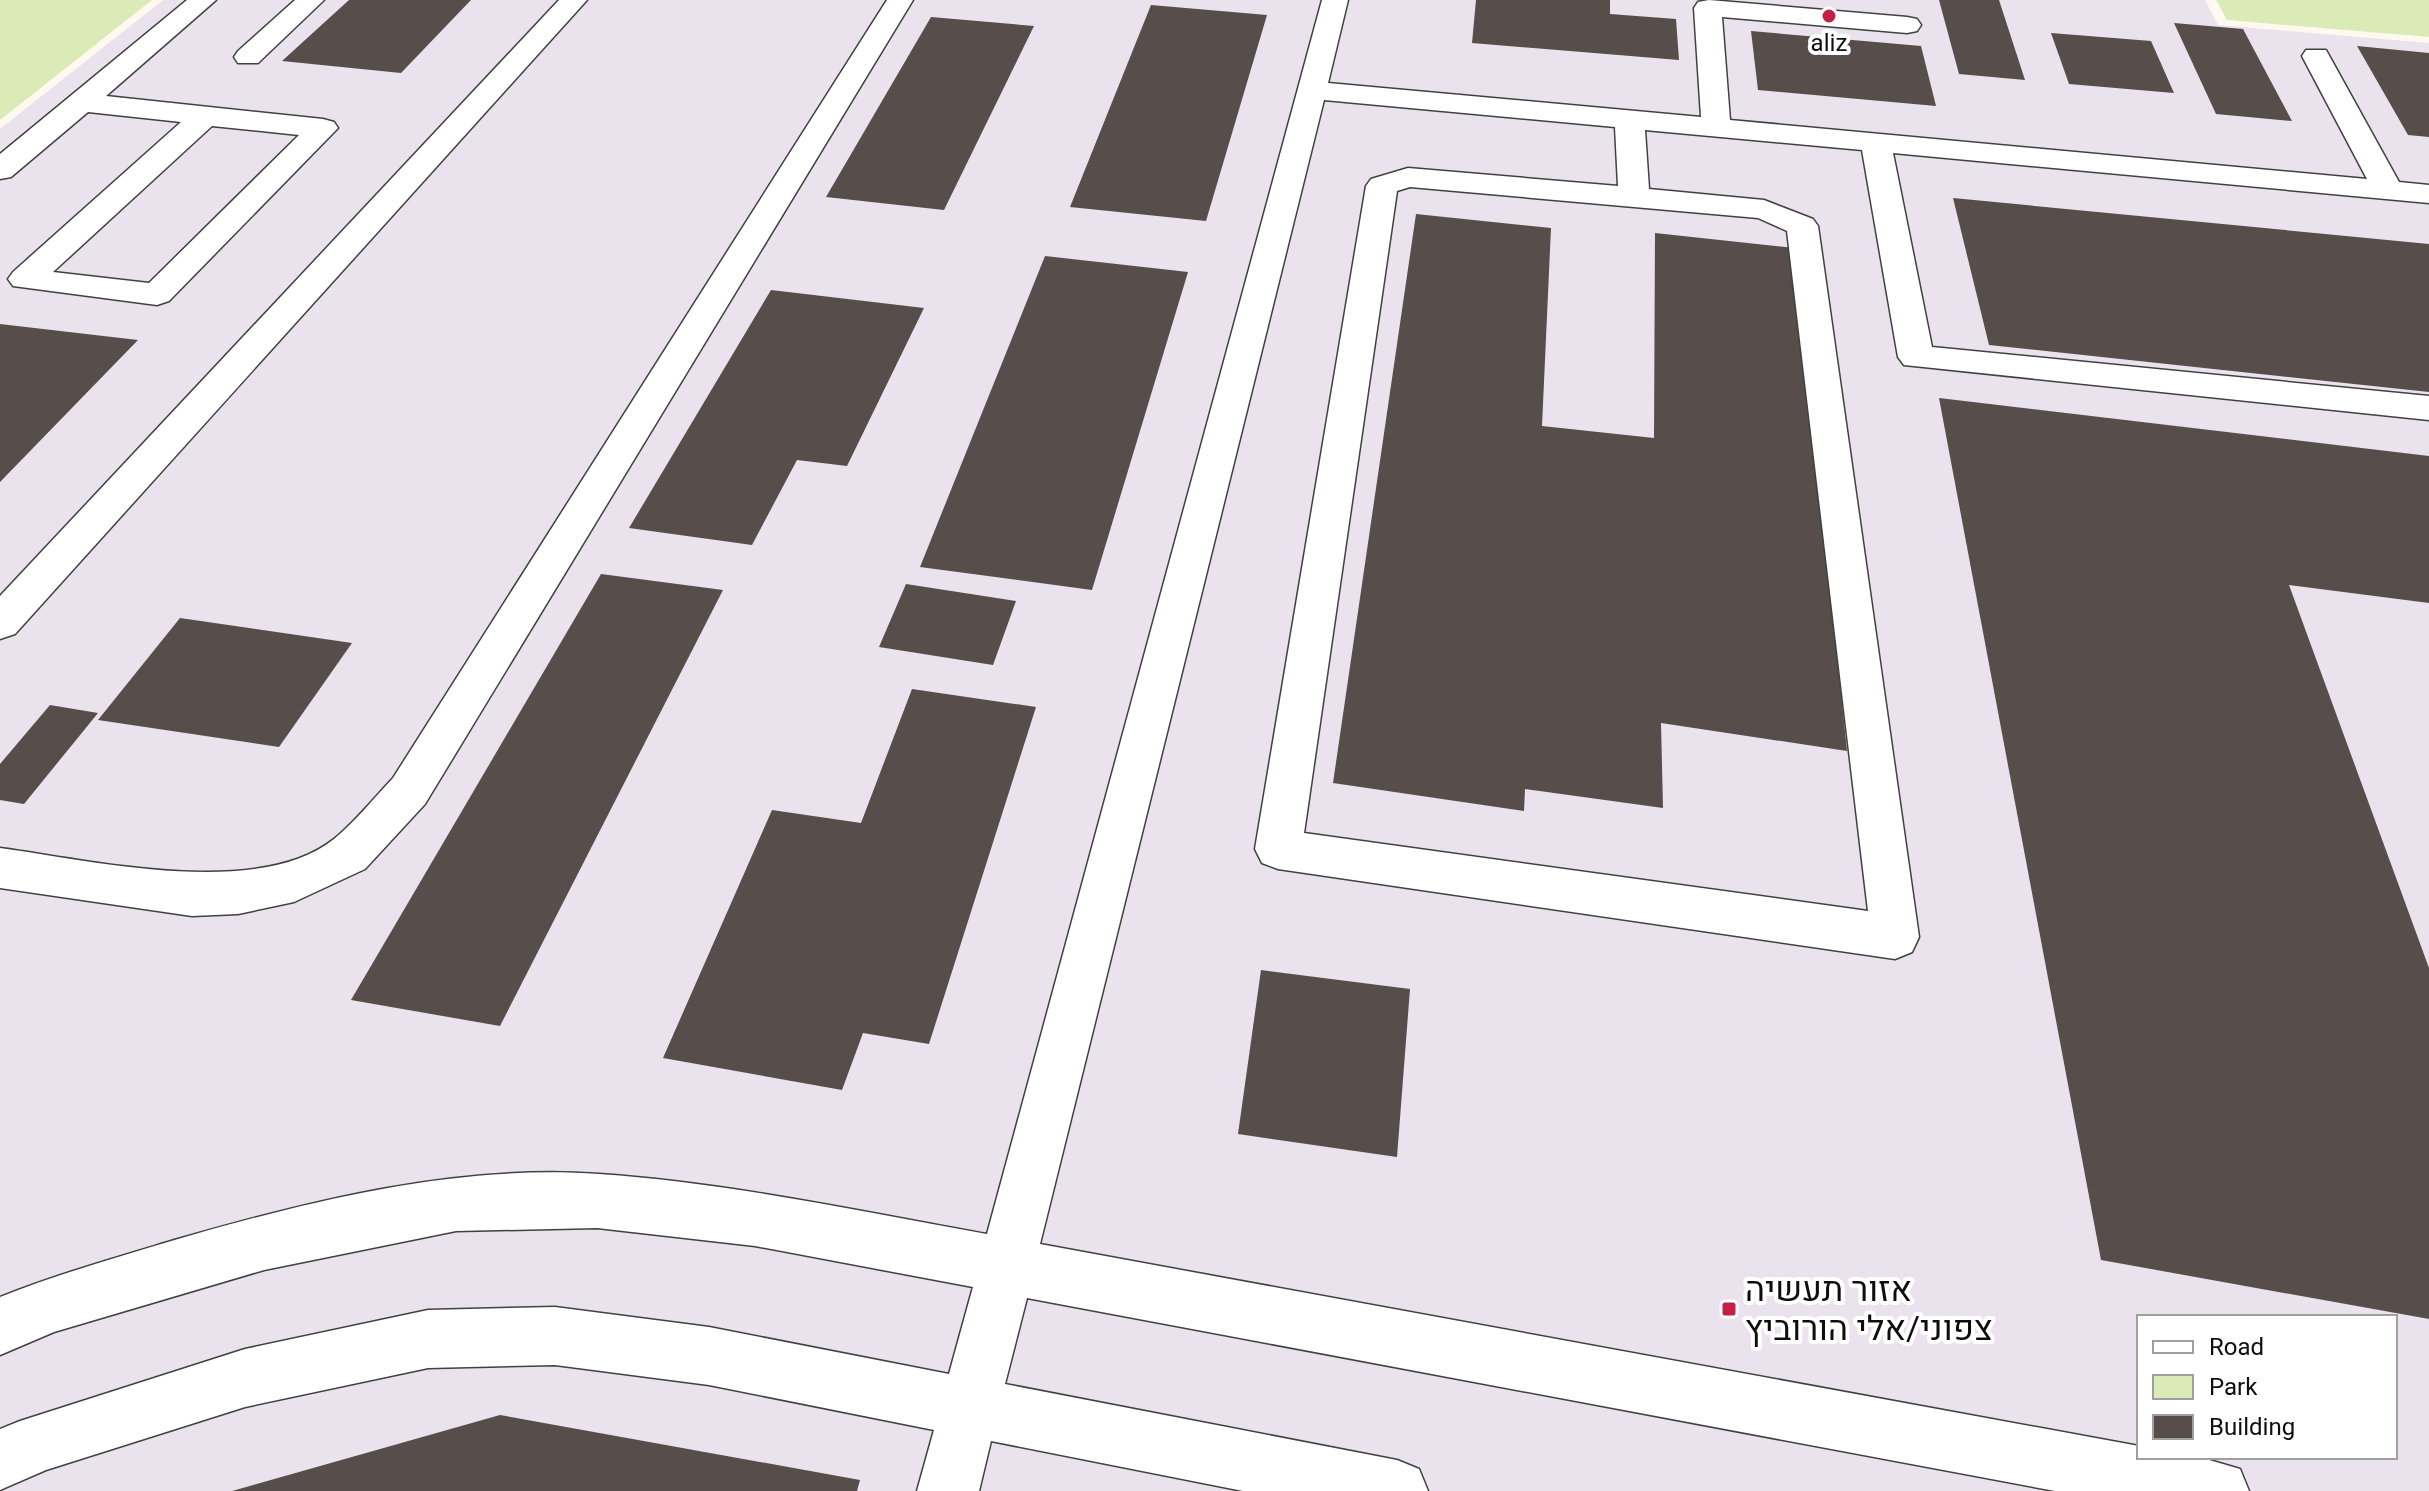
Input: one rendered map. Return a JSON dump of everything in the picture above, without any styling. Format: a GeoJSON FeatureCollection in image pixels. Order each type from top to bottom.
{"type":"FeatureCollection","features":[{"type":"Feature","properties":{"kind":"street"},"geometry":{"type":"LineString","coordinates":[[0,170],[203,0]]}},
{"type":"Feature","properties":{"kind":"street"},"geometry":{"type":"LineString","coordinates":[[0,623],[574,0]]}},
{"type":"Feature","properties":{"kind":"street"},"geometry":{"type":"LineString","coordinates":[[0,868],[192,895],[238,893],[294,881],[349,855],[409,791],[426,766],[900,0]]}},
{"type":"Feature","properties":{"kind":"street"},"geometry":{"type":"LineString","coordinates":[[948,1491],[1335,0]]}},
{"type":"Feature","properties":{"kind":"street"},"geometry":{"type":"LineString","coordinates":[[248,57],[302,1]]}},
{"type":"Feature","properties":{"kind":"street"},"geometry":{"type":"LineString","coordinates":[[1716,128],[1708,8],[1907,25]]}},
{"type":"Feature","properties":{"kind":"street"},"geometry":{"type":"LineString","coordinates":[[2316,56],[2388,190]]}},
{"type":"Feature","properties":{"kind":"street"},"geometry":{"type":"LineString","coordinates":[[1311,90],[2429,194]]}},
{"type":"Feature","properties":{"kind":"street"},"geometry":{"type":"LineString","coordinates":[[81,102],[323,128],[157,294],[25,279],[205,116]]}},
{"type":"Feature","properties":{"kind":"street"},"geometry":{"type":"LineString","coordinates":[[1629,120],[1634,198]]}},
{"type":"Feature","properties":{"kind":"street"},"geometry":{"type":"LineString","coordinates":[[1876,143],[1916,357],[2429,408]]}},
{"type":"Feature","properties":{"kind":"street"},"geometry":{"type":"LineString","coordinates":[[1408,177],[1634,198],[1764,209],[1802,226],[1895,937],[1278,849],[1382,186],[1408,177]]}},
{"type":"Feature","properties":{"kind":"street"},"geometry":{"type":"LineString","coordinates":[[0,1326],[54,1304],[264,1242],[456,1204],[597,1201],[755,1219],[2218,1491]]}},
{"type":"Feature","properties":{"kind":"street"},"geometry":{"type":"LineString","coordinates":[[0,1460],[41,1442],[245,1378],[428,1339],[555,1336],[709,1356],[1397,1491]]}},
{"type":"Feature","properties":{"kind":"shaded area"},"geometry":{"type":"Polygon","coordinates":[[[163,0],[2205,0],[2218,25],[2429,43],[2429,1491],[0,1491],[0,129],[163,0]]]}},
{"type":"Feature","properties":{"kind":"green space"},"geometry":{"type":"Polygon","coordinates":[[[0,0],[152,0],[0,120],[0,0]]]}},
{"type":"Feature","properties":{"kind":"green space"},"geometry":{"type":"Polygon","coordinates":[[[2216,0],[2429,0],[2429,37],[2227,20],[2216,0]]]}},
{"type":"Feature","properties":{"kind":"building"},"geometry":{"type":"Polygon","coordinates":[[[349,0],[471,0],[401,73],[282,61],[349,0]]]}},
{"type":"Feature","properties":{"kind":"building"},"geometry":{"type":"Polygon","coordinates":[[[1476,0],[1610,0],[1610,14],[1676,19],[1679,60],[1472,43],[1476,0]]]}},
{"type":"Feature","properties":{"kind":"building"},"geometry":{"type":"Polygon","coordinates":[[[1939,0],[1999,0],[2025,80],[1959,74],[1939,0]]]}},
{"type":"Feature","properties":{"kind":"building"},"geometry":{"type":"Polygon","coordinates":[[[1151,5],[1267,15],[1206,221],[1070,207],[1151,5]]]}},
{"type":"Feature","properties":{"kind":"building"},"geometry":{"type":"Polygon","coordinates":[[[931,17],[1034,26],[944,210],[826,197],[931,17]]]}},
{"type":"Feature","properties":{"kind":"building"},"geometry":{"type":"Polygon","coordinates":[[[2174,23],[2243,29],[2292,121],[2216,114],[2174,23]]]}},
{"type":"Feature","properties":{"kind":"building"},"geometry":{"type":"Polygon","coordinates":[[[1751,31],[1921,46],[1936,106],[1758,90],[1751,31]]]}},
{"type":"Feature","properties":{"kind":"building"},"geometry":{"type":"Polygon","coordinates":[[[2051,33],[2151,41],[2174,93],[2069,84],[2051,33]]]}},
{"type":"Feature","properties":{"kind":"building"},"geometry":{"type":"Polygon","coordinates":[[[2357,46],[2429,53],[2429,137],[2408,135],[2357,46]]]}},
{"type":"Feature","properties":{"kind":"building"},"geometry":{"type":"Polygon","coordinates":[[[1953,198],[2429,244],[2429,392],[1989,345],[1953,198]]]}},
{"type":"Feature","properties":{"kind":"building"},"geometry":{"type":"Polygon","coordinates":[[[1416,214],[1551,228],[1542,426],[1654,438],[1655,233],[1795,248],[1847,751],[1661,723],[1663,808],[1525,789],[1524,811],[1333,783],[1416,214]]]}},
{"type":"Feature","properties":{"kind":"building"},"geometry":{"type":"Polygon","coordinates":[[[1045,256],[1188,272],[1092,590],[920,567],[1045,256]]]}},
{"type":"Feature","properties":{"kind":"building"},"geometry":{"type":"Polygon","coordinates":[[[771,290],[924,308],[847,466],[797,460],[752,545],[629,528],[771,290]]]}},
{"type":"Feature","properties":{"kind":"building"},"geometry":{"type":"Polygon","coordinates":[[[0,324],[138,340],[0,482],[0,324]]]}},
{"type":"Feature","properties":{"kind":"building"},"geometry":{"type":"Polygon","coordinates":[[[1939,398],[2429,456],[2429,603],[2289,585],[2429,968],[2429,1319],[2101,1260],[1939,398]]]}},
{"type":"Feature","properties":{"kind":"building"},"geometry":{"type":"Polygon","coordinates":[[[601,574],[723,590],[500,1026],[351,1000],[601,574]]]}},
{"type":"Feature","properties":{"kind":"building"},"geometry":{"type":"Polygon","coordinates":[[[906,584],[1016,601],[993,665],[879,647],[906,584]]]}},
{"type":"Feature","properties":{"kind":"building"},"geometry":{"type":"Polygon","coordinates":[[[180,618],[352,643],[279,747],[98,720],[180,618]]]}},
{"type":"Feature","properties":{"kind":"building"},"geometry":{"type":"Polygon","coordinates":[[[912,689],[1036,707],[929,1044],[863,1033],[842,1090],[663,1058],[772,810],[861,823],[912,689]]]}},
{"type":"Feature","properties":{"kind":"building"},"geometry":{"type":"Polygon","coordinates":[[[50,705],[98,713],[24,804],[0,800],[0,764],[50,705]]]}},
{"type":"Feature","properties":{"kind":"building"},"geometry":{"type":"Polygon","coordinates":[[[1261,970],[1410,989],[1397,1157],[1238,1134],[1261,970]]]}},
{"type":"Feature","properties":{"kind":"building"},"geometry":{"type":"Polygon","coordinates":[[[500,1415],[860,1480],[857,1491],[232,1491],[500,1415]]]}},
{"type":"Feature","properties":{"kind":"place","name":"aliz"},"geometry":{"type":"Point","coordinates":[1829,16]}},
{"type":"Feature","properties":{"kind":"place","name":"אזור תעשיה צפוני/אלי הורוביץ"},"geometry":{"type":"Point","coordinates":[1729,1309]}}]}
